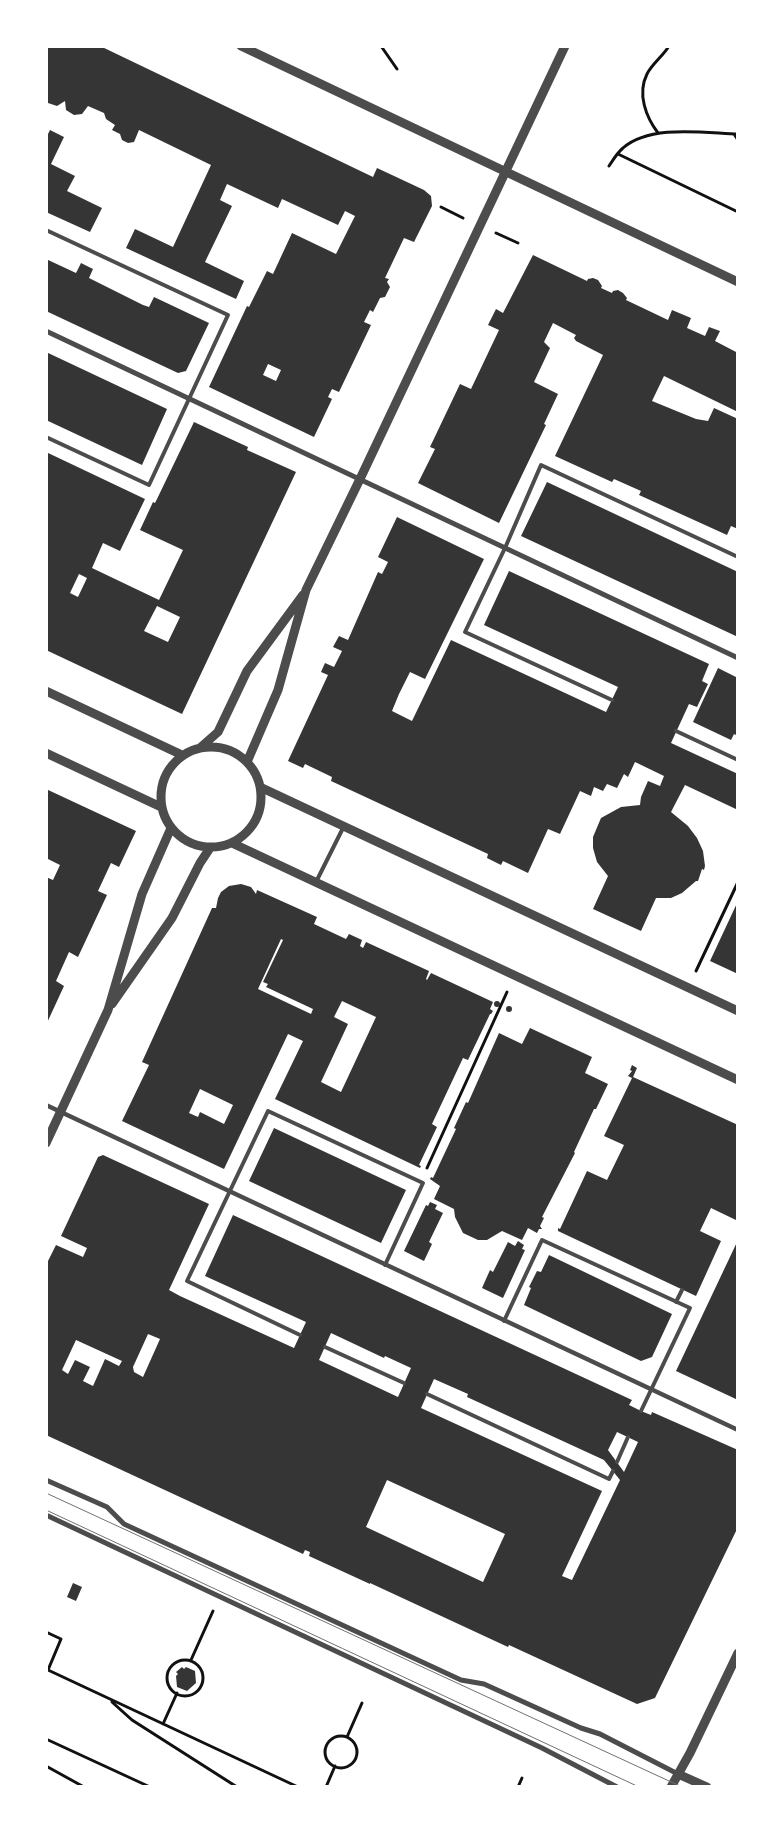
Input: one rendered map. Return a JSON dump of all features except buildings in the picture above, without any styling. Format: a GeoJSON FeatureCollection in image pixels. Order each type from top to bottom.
{"type":"FeatureCollection","features":[{"type":"Feature","properties":{"kind":"street"},"geometry":{"type":"LineString","coordinates":[[241,46],[738,282]]}},
{"type":"Feature","properties":{"kind":"street"},"geometry":{"type":"LineString","coordinates":[[201,747],[222,748],[240,755],[258,778],[260,787],[260,804],[256,820],[242,837],[232,843],[210,848],[190,843],[171,828],[164,818],[160,797],[163,778],[168,769],[182,755],[201,747],[218,732],[247,671],[306,590],[565,46]]}},
{"type":"Feature","properties":{"kind":"street"},"geometry":{"type":"LineString","coordinates":[[46,331],[738,658]]}},
{"type":"Feature","properties":{"kind":"street"},"geometry":{"type":"LineString","coordinates":[[247,762],[278,690],[306,590]]}},
{"type":"Feature","properties":{"kind":"street"},"geometry":{"type":"LineString","coordinates":[[46,691],[182,755]]}},
{"type":"Feature","properties":{"kind":"street"},"geometry":{"type":"LineString","coordinates":[[46,753],[161,807]]}},
{"type":"Feature","properties":{"kind":"street"},"geometry":{"type":"LineString","coordinates":[[260,787],[738,1011]]}},
{"type":"Feature","properties":{"kind":"street"},"geometry":{"type":"LineString","coordinates":[[46,1143],[62,1113],[108,1010],[142,894],[171,828]]}},
{"type":"Feature","properties":{"kind":"street"},"geometry":{"type":"LineString","coordinates":[[232,843],[738,1080]]}},
{"type":"Feature","properties":{"kind":"street"},"geometry":{"type":"LineString","coordinates":[[108,1010],[172,918],[200,863],[210,848]]}},
{"type":"Feature","properties":{"kind":"street"},"geometry":{"type":"LineString","coordinates":[[46,1106],[738,1430]]}},
{"type":"Feature","properties":{"kind":"street"},"geometry":{"type":"LineString","coordinates":[[46,1480],[108,1507],[124,1524],[461,1680],[484,1684],[581,1728],[600,1734],[707,1787]]}},
{"type":"Feature","properties":{"kind":"street"},"geometry":{"type":"LineString","coordinates":[[46,1515],[542,1748],[617,1787]]}},
{"type":"Feature","properties":{"kind":"street"},"geometry":{"type":"LineString","coordinates":[[672,1787],[738,1653]]}},
{"type":"Feature","properties":{"kind":"lane"},"geometry":{"type":"LineString","coordinates":[[46,230],[228,315],[149,485],[46,437]]}},
{"type":"Feature","properties":{"kind":"lane"},"geometry":{"type":"LineString","coordinates":[[612,700],[466,632],[541,465],[738,557]]}},
{"type":"Feature","properties":{"kind":"lane"},"geometry":{"type":"LineString","coordinates":[[676,731],[738,760]]}},
{"type":"Feature","properties":{"kind":"lane"},"geometry":{"type":"LineString","coordinates":[[316,882],[344,826]]}},
{"type":"Feature","properties":{"kind":"lane"},"geometry":{"type":"LineString","coordinates":[[300,1335],[187,1282],[268,1111],[423,1183],[385,1265]]}},
{"type":"Feature","properties":{"kind":"lane"},"geometry":{"type":"LineString","coordinates":[[504,1321],[542,1240],[690,1308],[641,1411]]}},
{"type":"Feature","properties":{"kind":"lane"},"geometry":{"type":"LineString","coordinates":[[676,1302],[682,1290]]}},
{"type":"Feature","properties":{"kind":"lane"},"geometry":{"type":"LineString","coordinates":[[325,1346],[404,1383]]}},
{"type":"Feature","properties":{"kind":"lane"},"geometry":{"type":"LineString","coordinates":[[427,1394],[609,1479],[613,1471]]}},
{"type":"Feature","properties":{"kind":"lane"},"geometry":{"type":"LineString","coordinates":[[617,1462],[628,1437]]}},
{"type":"Feature","properties":{"kind":"path"},"geometry":{"type":"LineString","coordinates":[[381,46],[397,69]]}},
{"type":"Feature","properties":{"kind":"path"},"geometry":{"type":"LineString","coordinates":[[658,133],[646,114],[644,93],[648,72],[668,48],[675,46]]}},
{"type":"Feature","properties":{"kind":"path"},"geometry":{"type":"LineString","coordinates":[[609,166],[629,144],[658,133],[677,131],[736,134],[738,140]]}},
{"type":"Feature","properties":{"kind":"path"},"geometry":{"type":"LineString","coordinates":[[618,154],[738,212]]}},
{"type":"Feature","properties":{"kind":"path"},"geometry":{"type":"LineString","coordinates":[[688,988],[738,882]]}},
{"type":"Feature","properties":{"kind":"path"},"geometry":{"type":"LineString","coordinates":[[423,1183],[426,1172],[514,975]]}},
{"type":"Feature","properties":{"kind":"path"},"geometry":{"type":"LineString","coordinates":[[191,1660],[220,1597]]}},
{"type":"Feature","properties":{"kind":"path"},"geometry":{"type":"LineString","coordinates":[[46,1632],[61,1639],[47,1672],[298,1787]]}},
{"type":"Feature","properties":{"kind":"path"},"geometry":{"type":"LineString","coordinates":[[181,1660],[191,1660],[201,1668],[204,1680],[202,1686],[197,1691],[188,1696],[177,1693],[169,1685],[168,1673],[175,1663],[181,1660]]}},
{"type":"Feature","properties":{"kind":"path"},"geometry":{"type":"LineString","coordinates":[[163,1724],[177,1693]]}},
{"type":"Feature","properties":{"kind":"path"},"geometry":{"type":"LineString","coordinates":[[109,1699],[132,1720],[237,1787]]}},
{"type":"Feature","properties":{"kind":"path"},"geometry":{"type":"LineString","coordinates":[[347,1737],[362,1703]]}},
{"type":"Feature","properties":{"kind":"path"},"geometry":{"type":"LineString","coordinates":[[347,1737],[354,1744],[357,1753],[355,1758],[353,1762],[345,1767],[335,1766],[326,1758],[327,1746],[335,1738],[347,1737]]}},
{"type":"Feature","properties":{"kind":"path"},"geometry":{"type":"LineString","coordinates":[[46,1739],[150,1787]]}},
{"type":"Feature","properties":{"kind":"path"},"geometry":{"type":"LineString","coordinates":[[46,1766],[84,1787]]}},
{"type":"Feature","properties":{"kind":"path"},"geometry":{"type":"LineString","coordinates":[[326,1787],[335,1766]]}},
{"type":"Feature","properties":{"kind":"path"},"geometry":{"type":"LineString","coordinates":[[518,1787],[522,1778]]}},
{"type":"Feature","properties":{"kind":"tram line"},"geometry":{"type":"LineString","coordinates":[[46,1493],[682,1787]]}},
{"type":"Feature","properties":{"kind":"tram line"},"geometry":{"type":"LineString","coordinates":[[46,1510],[639,1787]]}}]}
